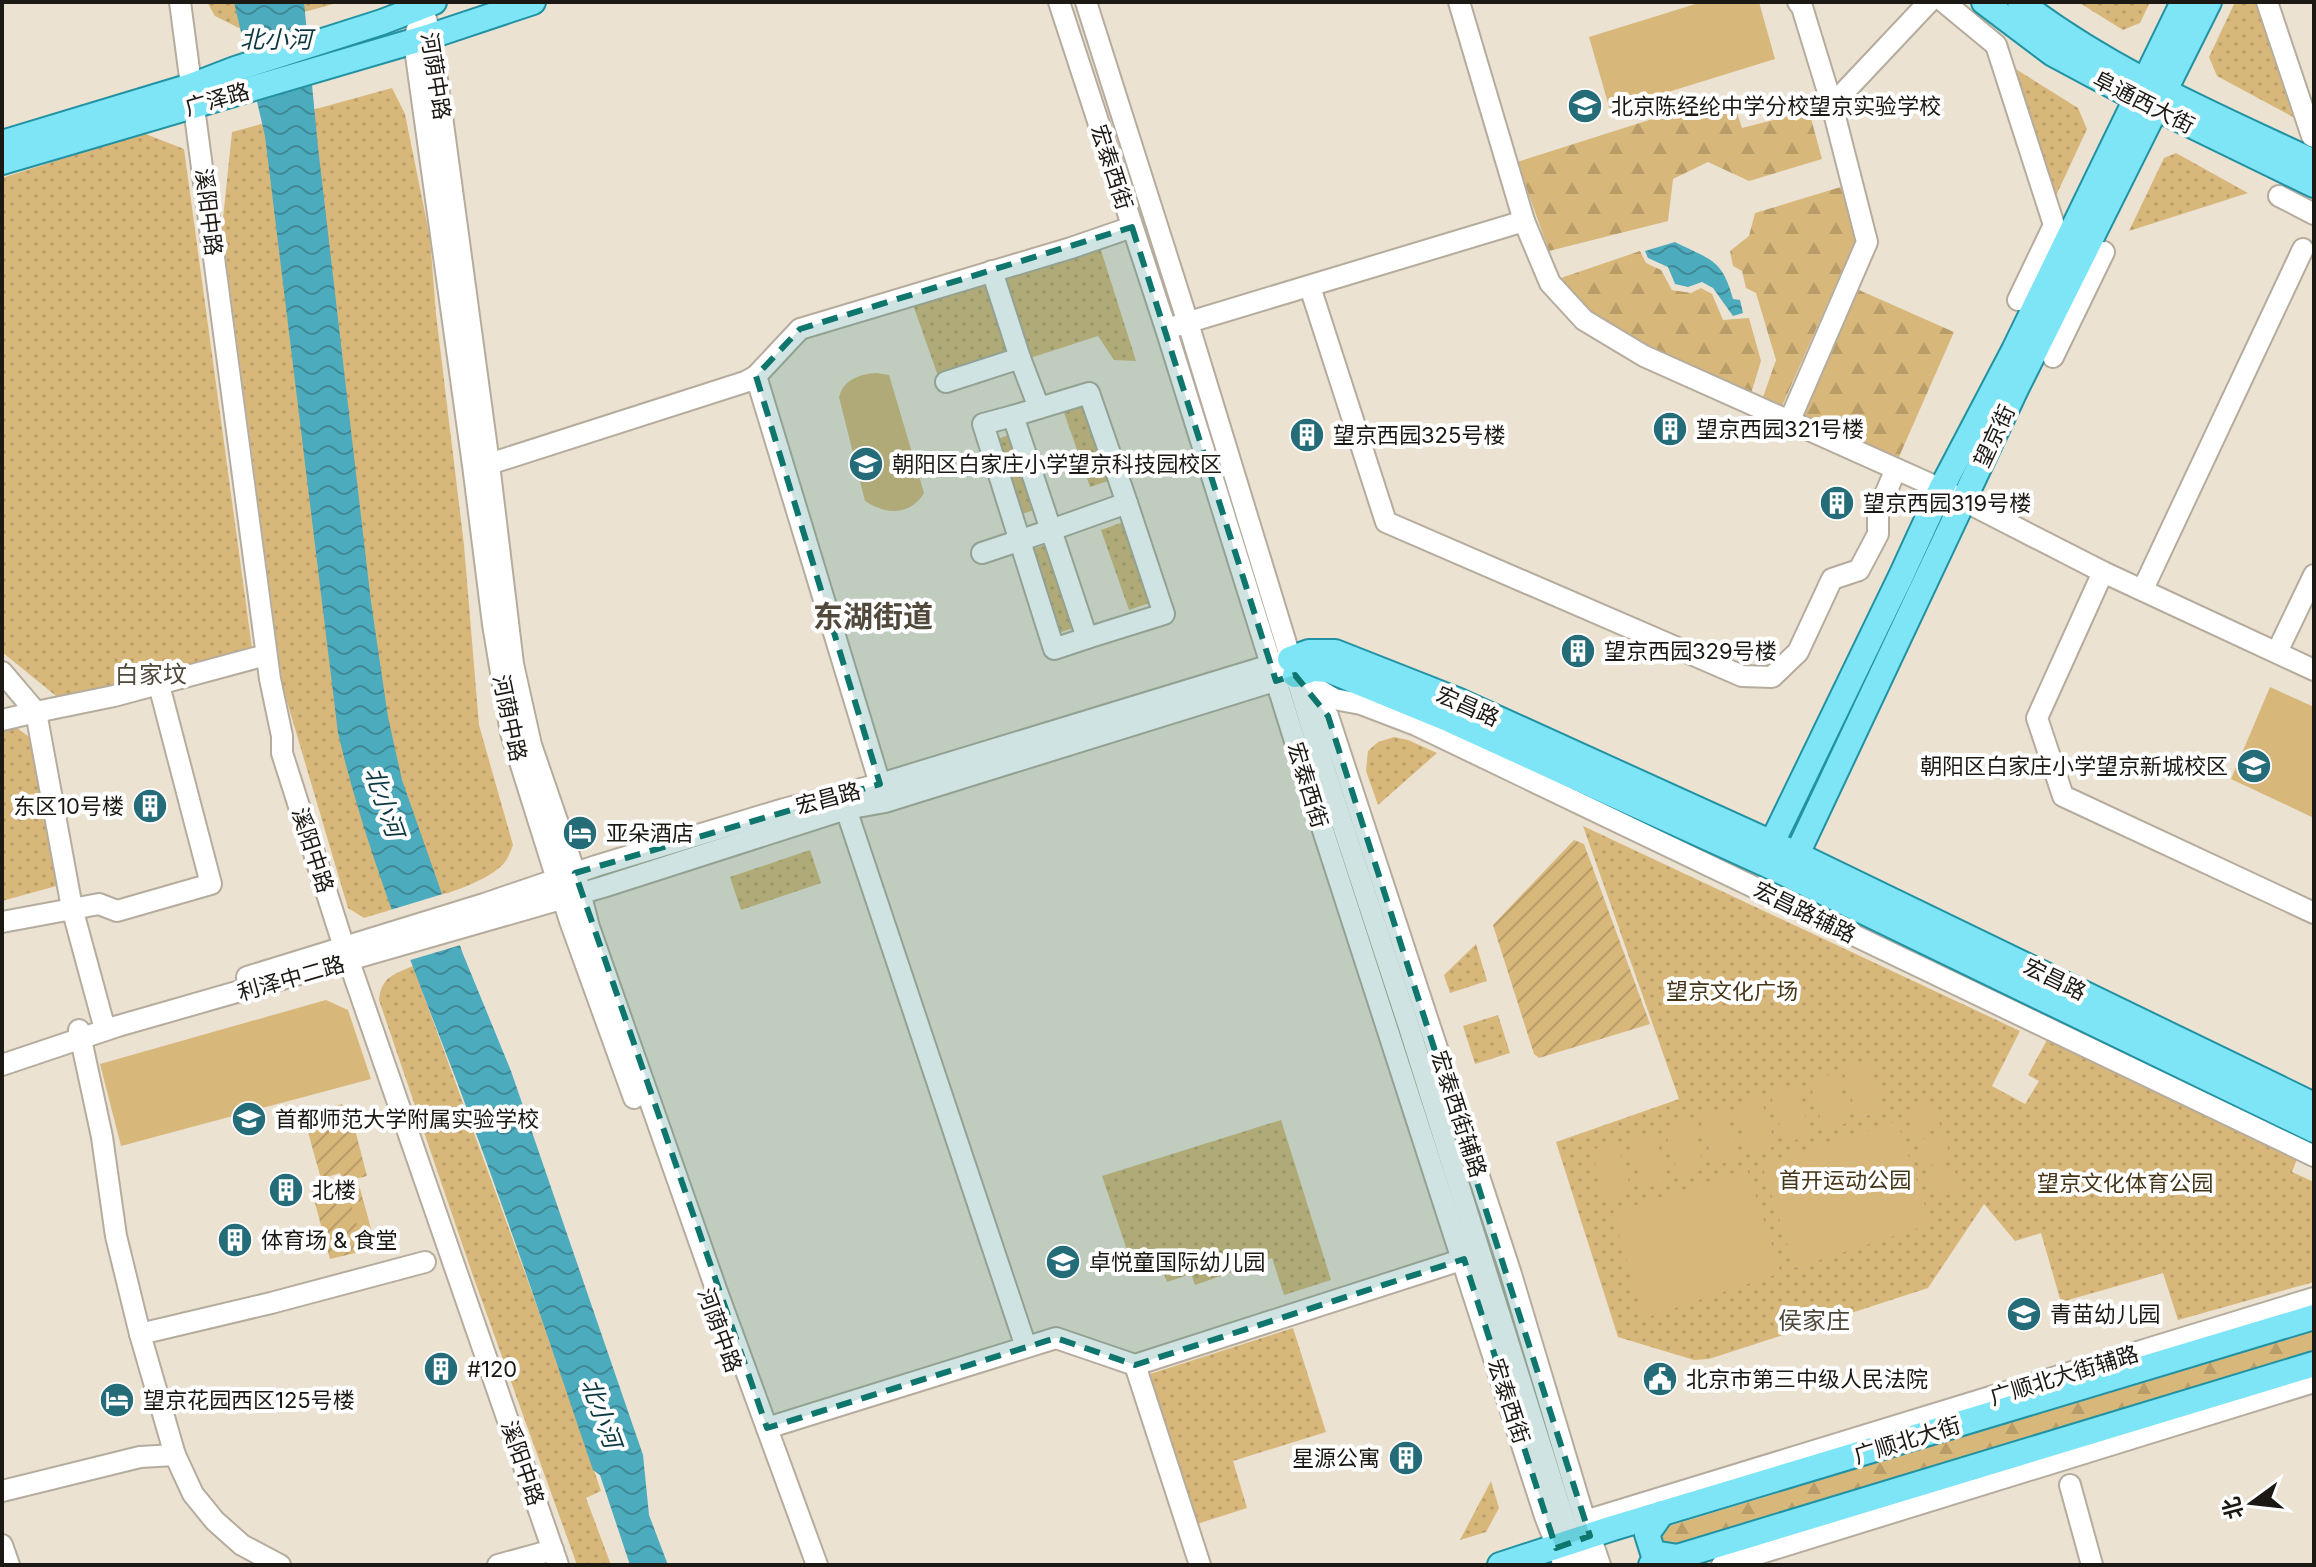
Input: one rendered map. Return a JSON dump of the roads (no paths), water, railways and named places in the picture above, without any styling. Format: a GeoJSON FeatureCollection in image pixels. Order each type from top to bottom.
{"type":"FeatureCollection","features":[{"type":"Feature","properties":{"kind":"main road","name":"广泽路"},"geometry":{"type":"LineString","coordinates":[[237,81],[333,65],[533,2]]}},
{"type":"Feature","properties":{"kind":"main road","name":"阜通西大街"},"geometry":{"type":"LineString","coordinates":[[1984,2],[2053,54],[2314,162]]}},
{"type":"Feature","properties":{"kind":"main road","name":"阜通西大街"},"geometry":{"type":"LineString","coordinates":[[2020,2],[2151,96],[2314,185]]}},
{"type":"Feature","properties":{"kind":"main road","name":"望京街"},"geometry":{"type":"LineString","coordinates":[[2151,96],[2183,2]]}},
{"type":"Feature","properties":{"kind":"main road","name":"望京街"},"geometry":{"type":"LineString","coordinates":[[1767,853],[1941,489],[2007,384],[2151,96],[2209,2]]}},
{"type":"Feature","properties":{"kind":"main road","name":"广泽路"},"geometry":{"type":"LineString","coordinates":[[2,162],[237,81],[328,39],[382,22],[426,3]]}},
{"type":"Feature","properties":{"kind":"main road","name":"广泽路"},"geometry":{"type":"LineString","coordinates":[[2,143],[193,96]]}},
{"type":"Feature","properties":{"kind":"main road"},"geometry":{"type":"LineString","coordinates":[[2018,300],[2005,346],[2007,384],[2053,357]]}},
{"type":"Feature","properties":{"kind":"main road","name":"望京街"},"geometry":{"type":"LineString","coordinates":[[1792,864],[1964,500],[2007,384]]}},
{"type":"Feature","properties":{"kind":"main road","name":"宏昌路"},"geometry":{"type":"LineString","coordinates":[[1283,670],[1313,669],[1343,675],[1767,853],[2314,1105]]}},
{"type":"Feature","properties":{"kind":"main road","name":"宏昌路"},"geometry":{"type":"LineString","coordinates":[[1792,864],[2314,1130]]}},
{"type":"Feature","properties":{"kind":"main road","name":"广顺北大街"},"geometry":{"type":"LineString","coordinates":[[1500,1565],[1662,1513],[2314,1317]]}},
{"type":"Feature","properties":{"kind":"main road","name":"广顺北大街"},"geometry":{"type":"LineString","coordinates":[[1651,1565],[2314,1364]]}},
{"type":"Feature","properties":{"kind":"main road"},"geometry":{"type":"LineString","coordinates":[[1662,1513],[1647,1534],[1653,1553],[1678,1557]]}},
{"type":"Feature","properties":{"kind":"street","name":"溪阳中路"},"geometry":{"type":"LineString","coordinates":[[180,2],[266,655],[282,736],[282,753],[347,954],[556,1557]]}},
{"type":"Feature","properties":{"kind":"street","name":"宏泰西街"},"geometry":{"type":"LineString","coordinates":[[1059,2],[1166,329],[1404,1012],[1573,1542]]}},
{"type":"Feature","properties":{"kind":"street","name":"宏泰西街"},"geometry":{"type":"LineString","coordinates":[[1086,2],[1188,323],[1283,670],[1464,1259],[1573,1542]]}},
{"type":"Feature","properties":{"kind":"street"},"geometry":{"type":"LineString","coordinates":[[1459,2],[1524,221],[1550,283],[1584,320],[1644,356],[1941,489],[2103,572],[2314,670]]}},
{"type":"Feature","properties":{"kind":"street"},"geometry":{"type":"LineString","coordinates":[[1789,422],[1867,242],[1832,105],[1798,2]]}},
{"type":"Feature","properties":{"kind":"street"},"geometry":{"type":"LineString","coordinates":[[1832,105],[1929,2]]}},
{"type":"Feature","properties":{"kind":"street"},"geometry":{"type":"LineString","coordinates":[[1944,2],[1996,45],[2054,225],[2018,300]]}},
{"type":"Feature","properties":{"kind":"street"},"geometry":{"type":"LineString","coordinates":[[2267,2],[2314,137]]}},
{"type":"Feature","properties":{"kind":"street","name":"河荫中路"},"geometry":{"type":"LineString","coordinates":[[426,3],[423,39],[501,680],[520,765],[544,842],[589,927],[817,1565]]}},
{"type":"Feature","properties":{"kind":"street","name":"河荫中路"},"geometry":{"type":"LineString","coordinates":[[423,39],[489,464],[506,618],[531,745],[569,886],[802,1565]]}},
{"type":"Feature","properties":{"kind":"street"},"geometry":{"type":"LineString","coordinates":[[2279,196],[2314,214]]}},
{"type":"Feature","properties":{"kind":"street"},"geometry":{"type":"LineString","coordinates":[[1166,329],[1524,221]]}},
{"type":"Feature","properties":{"kind":"street"},"geometry":{"type":"LineString","coordinates":[[489,464],[745,382],[756,376],[800,329],[1132,227]]}},
{"type":"Feature","properties":{"kind":"street"},"geometry":{"type":"LineString","coordinates":[[2143,589],[2303,249]]}},
{"type":"Feature","properties":{"kind":"street"},"geometry":{"type":"LineString","coordinates":[[2053,357],[2104,252]]}},
{"type":"Feature","properties":{"kind":"street"},"geometry":{"type":"LineString","coordinates":[[992,271],[1039,408]]}},
{"type":"Feature","properties":{"kind":"street"},"geometry":{"type":"LineString","coordinates":[[1310,287],[1386,522],[1742,676],[1772,677],[1798,652],[1832,579],[1859,570],[1878,534],[1878,511],[1896,469]]}},
{"type":"Feature","properties":{"kind":"street"},"geometry":{"type":"LineString","coordinates":[[946,382],[1020,358]]}},
{"type":"Feature","properties":{"kind":"street"},"geometry":{"type":"LineString","coordinates":[[756,376],[882,793]]}},
{"type":"Feature","properties":{"kind":"street"},"geometry":{"type":"LineString","coordinates":[[1089,393],[1164,614],[1054,649],[983,424],[1039,408],[1089,393]]}},
{"type":"Feature","properties":{"kind":"street"},"geometry":{"type":"LineString","coordinates":[[1013,416],[1087,638]]}},
{"type":"Feature","properties":{"kind":"street"},"geometry":{"type":"LineString","coordinates":[[982,553],[1127,503]]}},
{"type":"Feature","properties":{"kind":"street"},"geometry":{"type":"LineString","coordinates":[[2103,572],[2037,718],[2063,796],[2314,913]]}},
{"type":"Feature","properties":{"kind":"street"},"geometry":{"type":"LineString","coordinates":[[2277,652],[2314,575]]}},
{"type":"Feature","properties":{"kind":"street"},"geometry":{"type":"LineString","coordinates":[[2,720],[159,685],[266,655]]}},
{"type":"Feature","properties":{"kind":"street","name":"宏昌路"},"geometry":{"type":"LineString","coordinates":[[569,886],[846,809],[882,793],[1283,670]]}},
{"type":"Feature","properties":{"kind":"street","name":"宏昌路辅路"},"geometry":{"type":"LineString","coordinates":[[1283,670],[1334,699],[1361,704],[1416,725],[2314,1156]]}},
{"type":"Feature","properties":{"kind":"street"},"geometry":{"type":"LineString","coordinates":[[2,672],[36,712],[72,908],[103,1022]]}},
{"type":"Feature","properties":{"kind":"street"},"geometry":{"type":"LineString","coordinates":[[2,922],[99,904],[117,911],[211,884],[159,685]]}},
{"type":"Feature","properties":{"kind":"street","name":"宏昌路"},"geometry":{"type":"LineString","coordinates":[[569,886],[770,813],[882,793]]}},
{"type":"Feature","properties":{"kind":"street"},"geometry":{"type":"LineString","coordinates":[[846,809],[1026,1347]]}},
{"type":"Feature","properties":{"kind":"street","name":"利泽中二路"},"geometry":{"type":"LineString","coordinates":[[2,1052],[118,1026],[569,886]]}},
{"type":"Feature","properties":{"kind":"street","name":"利泽中二路"},"geometry":{"type":"LineString","coordinates":[[2,1065],[81,1035],[103,1022],[347,954]]}},
{"type":"Feature","properties":{"kind":"street"},"geometry":{"type":"LineString","coordinates":[[81,1035],[102,1137],[116,1236],[175,1455],[193,1494],[215,1521],[242,1545],[272,1563]]}},
{"type":"Feature","properties":{"kind":"street"},"geometry":{"type":"LineString","coordinates":[[767,1428],[1056,1338],[1135,1365],[1464,1259]]}},
{"type":"Feature","properties":{"kind":"street"},"geometry":{"type":"LineString","coordinates":[[140,1334],[425,1262]]}},
{"type":"Feature","properties":{"kind":"street","name":"广顺北大街辅路"},"geometry":{"type":"LineString","coordinates":[[1573,1542],[2314,1298]]}},
{"type":"Feature","properties":{"kind":"street"},"geometry":{"type":"LineString","coordinates":[[1135,1365],[1200,1565]]}},
{"type":"Feature","properties":{"kind":"street"},"geometry":{"type":"LineString","coordinates":[[1722,1565],[2314,1382]]}},
{"type":"Feature","properties":{"kind":"street"},"geometry":{"type":"LineString","coordinates":[[2,1491],[140,1457],[175,1455]]}},
{"type":"Feature","properties":{"kind":"street"},"geometry":{"type":"LineString","coordinates":[[2070,1485],[2092,1565]]}},
{"type":"Feature","properties":{"kind":"street"},"geometry":{"type":"LineString","coordinates":[[1573,1542],[1580,1565]]}},
{"type":"Feature","properties":{"kind":"street"},"geometry":{"type":"LineString","coordinates":[[1573,1542],[1600,1565]]}},
{"type":"Feature","properties":{"kind":"street"},"geometry":{"type":"LineString","coordinates":[[498,1565],[556,1557]]}},
{"type":"Feature","properties":{"kind":"water","name":"北小河"},"geometry":{"type":"Polygon","coordinates":[[[234,2],[304,2],[371,602],[388,717],[402,780],[463,954],[511,1071],[643,1455],[649,1515],[668,1565],[630,1565],[600,1475],[593,1470],[475,1130],[392,909],[349,778],[338,733],[265,136],[234,2]]]}},
{"type":"Feature","properties":{"kind":"water"},"geometry":{"type":"Polygon","coordinates":[[[1675,242],[1706,257],[1719,268],[1733,299],[1740,300],[1743,313],[1733,316],[1713,288],[1702,282],[1688,287],[1675,284],[1668,267],[1648,258],[1645,251],[1675,242]]]}},
{"type":"Feature","properties":{"kind":"place","name":"北京陈经纶中学分校望京实验学校"},"geometry":{"type":"Point","coordinates":[1585,106]}},
{"type":"Feature","properties":{"kind":"place","name":"望京西园321号楼"},"geometry":{"type":"Point","coordinates":[1670,429]}},
{"type":"Feature","properties":{"kind":"place","name":"望京西园325号楼"},"geometry":{"type":"Point","coordinates":[1307,435]}},
{"type":"Feature","properties":{"kind":"place","name":"朝阳区白家庄小学望京科技园校区"},"geometry":{"type":"Point","coordinates":[866,464]}},
{"type":"Feature","properties":{"kind":"place","name":"望京西园319号楼"},"geometry":{"type":"Point","coordinates":[1837,503]}},
{"type":"Feature","properties":{"kind":"place","name":"望京西园329号楼"},"geometry":{"type":"Point","coordinates":[1578,651]}},
{"type":"Feature","properties":{"kind":"place","name":"朝阳区白家庄小学望京新城校区"},"geometry":{"type":"Point","coordinates":[2254,766]}},
{"type":"Feature","properties":{"kind":"place","name":"东区10号楼"},"geometry":{"type":"Point","coordinates":[150,806]}},
{"type":"Feature","properties":{"kind":"place","name":"亚朵酒店"},"geometry":{"type":"Point","coordinates":[580,833]}},
{"type":"Feature","properties":{"kind":"place","name":"首都师范大学附属实验学校"},"geometry":{"type":"Point","coordinates":[249,1119]}},
{"type":"Feature","properties":{"kind":"place","name":"北楼"},"geometry":{"type":"Point","coordinates":[286,1190]}},
{"type":"Feature","properties":{"kind":"place","name":"体育场 & 食堂"},"geometry":{"type":"Point","coordinates":[235,1240]}},
{"type":"Feature","properties":{"kind":"place","name":"卓悦童国际幼儿园"},"geometry":{"type":"Point","coordinates":[1063,1262]}},
{"type":"Feature","properties":{"kind":"place","name":"青苗幼儿园"},"geometry":{"type":"Point","coordinates":[2024,1314]}},
{"type":"Feature","properties":{"kind":"place","name":"#120"},"geometry":{"type":"Point","coordinates":[441,1369]}},
{"type":"Feature","properties":{"kind":"place","name":"北京市第三中级人民法院"},"geometry":{"type":"Point","coordinates":[1660,1379]}},
{"type":"Feature","properties":{"kind":"place","name":"望京花园西区125号楼"},"geometry":{"type":"Point","coordinates":[117,1400]}},
{"type":"Feature","properties":{"kind":"place","name":"星源公寓"},"geometry":{"type":"Point","coordinates":[1406,1458]}},
{"type":"Feature","properties":{"kind":"district","name":"东湖街道"},"geometry":{"type":"Point","coordinates":[873,617]}},
{"type":"Feature","properties":{"kind":"district","name":"白家坟"},"geometry":{"type":"Point","coordinates":[151,675]}},
{"type":"Feature","properties":{"kind":"district","name":"侯家庄"},"geometry":{"type":"Point","coordinates":[1814,1321]}},
{"type":"Feature","properties":{"kind":"park label","name":"望京文化广场"},"geometry":{"type":"Point","coordinates":[1732,991]}},
{"type":"Feature","properties":{"kind":"park label","name":"首开运动公园"},"geometry":{"type":"Point","coordinates":[1845,1180]}},
{"type":"Feature","properties":{"kind":"park label","name":"望京文化体育公园"},"geometry":{"type":"Point","coordinates":[2125,1183]}}]}
